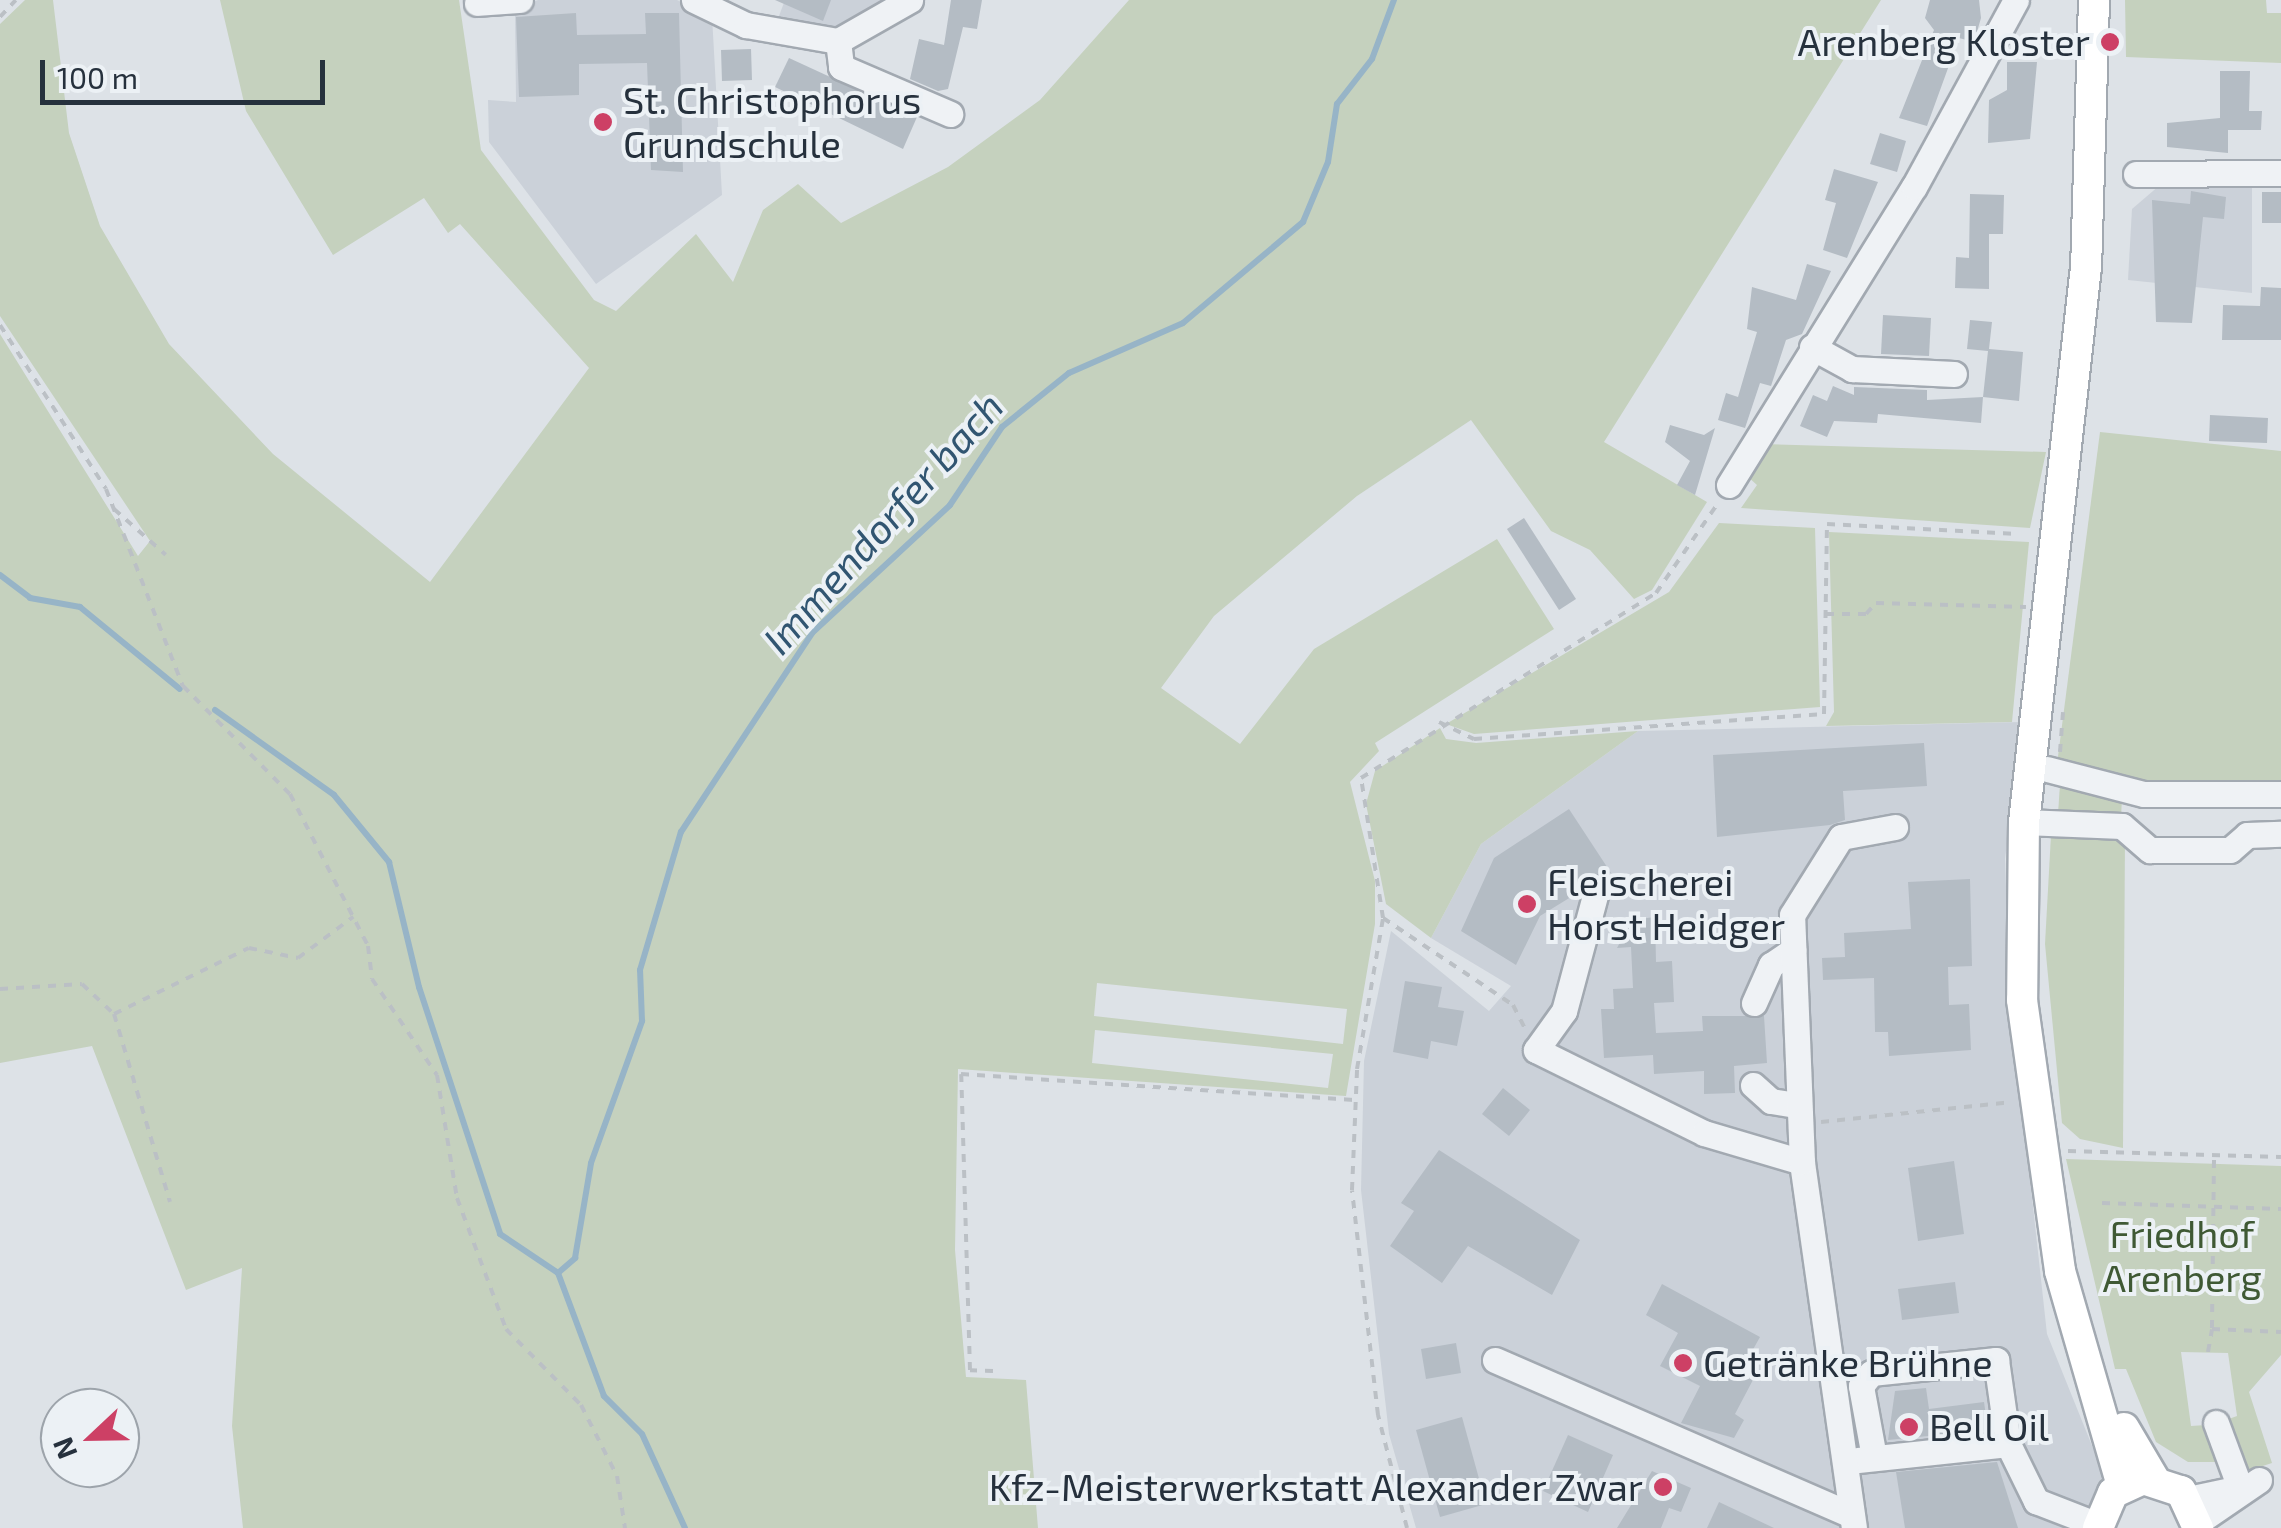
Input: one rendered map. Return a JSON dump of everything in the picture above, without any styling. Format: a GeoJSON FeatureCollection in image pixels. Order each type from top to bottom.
{"type":"FeatureCollection","features":[{"type":"Feature","properties":{"kind":"main road"},"geometry":{"type":"LineString","coordinates":[[2071,0],[2095,12],[2088,247],[2034,822],[2030,1102],[2063,1286],[2122,1486]]}},
{"type":"Feature","properties":{"kind":"main road"},"geometry":{"type":"LineString","coordinates":[[2054,608],[2047,769],[2034,822],[2033,952],[2052,1150],[2089,1336],[2133,1450],[2154,1479],[2195,1516]]}},
{"type":"Feature","properties":{"kind":"main road"},"geometry":{"type":"LineString","coordinates":[[2098,1526],[2122,1486],[2154,1479]]}},
{"type":"Feature","properties":{"kind":"street"},"geometry":{"type":"LineString","coordinates":[[477,2],[520,0]]}},
{"type":"Feature","properties":{"kind":"street"},"geometry":{"type":"LineString","coordinates":[[694,0],[746,25],[838,40],[910,0]]}},
{"type":"Feature","properties":{"kind":"street"},"geometry":{"type":"LineString","coordinates":[[1729,484],[2016,0]]}},
{"type":"Feature","properties":{"kind":"street"},"geometry":{"type":"LineString","coordinates":[[838,40],[841,66],[950,114]]}},
{"type":"Feature","properties":{"kind":"street"},"geometry":{"type":"LineString","coordinates":[[2136,174],[2281,172]]}},
{"type":"Feature","properties":{"kind":"street"},"geometry":{"type":"LineString","coordinates":[[1812,347],[1852,369],[1954,374]]}},
{"type":"Feature","properties":{"kind":"street"},"geometry":{"type":"LineString","coordinates":[[2047,769],[2144,794],[2281,794]]}},
{"type":"Feature","properties":{"kind":"street"},"geometry":{"type":"LineString","coordinates":[[2034,822],[2122,826],[2150,850],[2230,850],[2247,834],[2281,834]]}},
{"type":"Feature","properties":{"kind":"street"},"geometry":{"type":"LineString","coordinates":[[1852,1521],[1802,1162],[1792,915],[1842,837],[1895,827]]}},
{"type":"Feature","properties":{"kind":"street"},"geometry":{"type":"LineString","coordinates":[[1597,888],[1564,1010],[1536,1050],[1704,1133],[1802,1162]]}},
{"type":"Feature","properties":{"kind":"street"},"geometry":{"type":"LineString","coordinates":[[1754,1002],[1772,966],[1793,950]]}},
{"type":"Feature","properties":{"kind":"street"},"geometry":{"type":"LineString","coordinates":[[1752,1086],[1770,1101],[1798,1113]]}},
{"type":"Feature","properties":{"kind":"street"},"geometry":{"type":"LineString","coordinates":[[1495,1360],[1852,1521]]}},
{"type":"Feature","properties":{"kind":"street"},"geometry":{"type":"LineString","coordinates":[[1874,1458],[1861,1386],[1871,1374],[1996,1360],[2008,1444],[2046,1510],[2098,1526]]}},
{"type":"Feature","properties":{"kind":"street"},"geometry":{"type":"LineString","coordinates":[[2195,1516],[2250,1484],[2216,1424]]}},
{"type":"Feature","properties":{"kind":"street"},"geometry":{"type":"LineString","coordinates":[[1843,1462],[2008,1444]]}},
{"type":"Feature","properties":{"kind":"path"},"geometry":{"type":"LineString","coordinates":[[0,17],[16,0]]}},
{"type":"Feature","properties":{"kind":"path"},"geometry":{"type":"LineString","coordinates":[[0,325],[112,506],[183,686],[290,794],[353,917],[372,979],[437,1074],[458,1198],[506,1329],[581,1405],[617,1476],[624,1525],[635,1528]]}},
{"type":"Feature","properties":{"kind":"path"},"geometry":{"type":"LineString","coordinates":[[1407,1528],[1360,1299],[1354,1100],[1382,918],[1361,778],[1440,722],[1656,593],[1729,484]]}},
{"type":"Feature","properties":{"kind":"path"},"geometry":{"type":"LineString","coordinates":[[112,506],[166,555]]}},
{"type":"Feature","properties":{"kind":"path"},"geometry":{"type":"LineString","coordinates":[[1440,722],[1449,734],[1474,738],[1811,718],[1829,706],[1827,524],[2018,534]]}},
{"type":"Feature","properties":{"kind":"path"},"geometry":{"type":"LineString","coordinates":[[1826,614],[1866,614],[1876,603],[2054,608]]}},
{"type":"Feature","properties":{"kind":"path"},"geometry":{"type":"LineString","coordinates":[[114,1014],[249,948],[298,958],[353,917]]}},
{"type":"Feature","properties":{"kind":"path"},"geometry":{"type":"LineString","coordinates":[[1382,918],[1513,1005],[1536,1050]]}},
{"type":"Feature","properties":{"kind":"path"},"geometry":{"type":"LineString","coordinates":[[0,989],[82,984],[114,1014],[170,1202]]}},
{"type":"Feature","properties":{"kind":"path"},"geometry":{"type":"LineString","coordinates":[[993,1371],[970,1370],[968,1356],[961,1074],[1354,1100]]}},
{"type":"Feature","properties":{"kind":"path"},"geometry":{"type":"LineString","coordinates":[[1798,1113],[2030,1102]]}},
{"type":"Feature","properties":{"kind":"path"},"geometry":{"type":"LineString","coordinates":[[2052,1150],[2214,1160],[2281,1157]]}},
{"type":"Feature","properties":{"kind":"path"},"geometry":{"type":"LineString","coordinates":[[2208,1352],[2212,1329],[2214,1160]]}},
{"type":"Feature","properties":{"kind":"path"},"geometry":{"type":"LineString","coordinates":[[2102,1202],[2281,1209]]}},
{"type":"Feature","properties":{"kind":"path"},"geometry":{"type":"LineString","coordinates":[[2212,1329],[2281,1332]]}},
{"type":"Feature","properties":{"kind":"shaded area","name":"St. Christophorus Grundschule"},"geometry":{"type":"Polygon","coordinates":[[[538,0],[677,0],[712,16],[722,195],[596,284],[489,142],[488,100],[516,102],[515,9],[538,0]]]}},
{"type":"Feature","properties":{"kind":"shaded area"},"geometry":{"type":"Polygon","coordinates":[[[785,0],[896,0],[831,30],[776,24],[785,0]]]}},
{"type":"Feature","properties":{"kind":"shaded area"},"geometry":{"type":"Polygon","coordinates":[[[2252,184],[2252,293],[2128,280],[2132,209],[2160,185],[2252,184]]]}},
{"type":"Feature","properties":{"kind":"shaded area"},"geometry":{"type":"Polygon","coordinates":[[[2022,722],[2005,859],[2010,997],[2047,1334],[2103,1473],[2087,1528],[1416,1528],[1389,1434],[1361,1190],[1364,1061],[1391,931],[1489,1011],[1511,986],[1431,938],[1481,844],[1638,731],[2022,722]]]}},
{"type":"Feature","properties":{"kind":"green space"},"geometry":{"type":"Polygon","coordinates":[[[25,0],[53,0],[69,133],[100,226],[169,344],[273,454],[430,582],[589,368],[460,224],[448,233],[424,198],[333,255],[246,111],[220,0],[459,0],[481,150],[594,300],[616,311],[696,234],[733,282],[763,210],[798,184],[841,223],[948,167],[1040,100],[1129,0],[1881,0],[1604,442],[1707,502],[1652,590],[1634,599],[1590,550],[1551,531],[1471,420],[1357,496],[1214,616],[1161,688],[1240,744],[1314,649],[1497,539],[1554,629],[1375,743],[1379,751],[1350,782],[1375,881],[1375,924],[1346,1096],[958,1069],[955,1250],[966,1377],[1026,1380],[1038,1528],[243,1528],[232,1426],[242,1268],[186,1290],[92,1046],[0,1063],[0,334],[138,556],[150,541],[0,316],[0,24],[25,0]],[[1097,983],[1094,1016],[1343,1044],[1347,1009],[1097,983]],[[1095,1030],[1092,1063],[1328,1088],[1333,1054],[1095,1030]]]}},
{"type":"Feature","properties":{"kind":"green space"},"geometry":{"type":"Polygon","coordinates":[[[2125,0],[2266,0],[2267,13],[2281,13],[2281,63],[2126,57],[2125,0]]]}},
{"type":"Feature","properties":{"kind":"green space"},"geometry":{"type":"Polygon","coordinates":[[[2100,432],[2281,451],[2281,787],[2145,785],[2057,764],[2100,432]]]}},
{"type":"Feature","properties":{"kind":"green space"},"geometry":{"type":"Polygon","coordinates":[[[1763,444],[2046,452],[2030,528],[1741,508],[1757,485],[1747,476],[1763,444]]]}},
{"type":"Feature","properties":{"kind":"green space"},"geometry":{"type":"Polygon","coordinates":[[[1719,523],[1815,528],[1820,707],[1474,734],[1446,724],[1669,592],[1719,523]]]}},
{"type":"Feature","properties":{"kind":"green space"},"geometry":{"type":"Polygon","coordinates":[[[1829,532],[2029,542],[2012,722],[1826,726],[1834,712],[1829,532]]]}},
{"type":"Feature","properties":{"kind":"green space"},"geometry":{"type":"Polygon","coordinates":[[[1440,728],[1446,739],[1476,743],[1638,731],[1481,844],[1431,938],[1386,904],[1366,804],[1375,771],[1440,728]]]}},
{"type":"Feature","properties":{"kind":"green space"},"geometry":{"type":"Polygon","coordinates":[[[2060,784],[2122,795],[2121,820],[2058,814],[2060,784]]]}},
{"type":"Feature","properties":{"kind":"green space"},"geometry":{"type":"Polygon","coordinates":[[[2051,835],[2125,837],[2123,1148],[2080,1139],[2062,1123],[2045,944],[2051,835]]]}},
{"type":"Feature","properties":{"kind":"green space","name":"Friedhof Arenberg"},"geometry":{"type":"Polygon","coordinates":[[[2066,1159],[2281,1166],[2281,1355],[2249,1392],[2272,1463],[2247,1471],[2226,1420],[2237,1416],[2228,1353],[2181,1352],[2191,1426],[2206,1425],[2220,1462],[2188,1462],[2156,1442],[2126,1369],[2115,1369],[2066,1159]]]}},
{"type":"Feature","properties":{"kind":"building"},"geometry":{"type":"Polygon","coordinates":[[[775,0],[831,0],[823,21],[775,0]]]}},
{"type":"Feature","properties":{"kind":"building"},"geometry":{"type":"Polygon","coordinates":[[[951,0],[982,0],[977,29],[963,27],[948,89],[938,91],[910,79],[919,39],[944,45],[951,0]]]}},
{"type":"Feature","properties":{"kind":"building"},"geometry":{"type":"Polygon","coordinates":[[[1930,0],[1979,0],[1981,18],[1974,42],[1959,38],[1927,126],[1899,118],[1934,30],[1925,18],[1930,0]]]}},
{"type":"Feature","properties":{"kind":"building"},"geometry":{"type":"Polygon","coordinates":[[[576,13],[577,35],[646,34],[645,13],[679,13],[683,172],[651,170],[647,63],[579,64],[579,95],[519,97],[516,17],[576,13]]]}},
{"type":"Feature","properties":{"kind":"building"},"geometry":{"type":"Polygon","coordinates":[[[751,49],[752,80],[722,81],[721,50],[751,49]]]}},
{"type":"Feature","properties":{"kind":"building"},"geometry":{"type":"Polygon","coordinates":[[[789,58],[917,117],[903,149],[775,87],[789,58]]]}},
{"type":"Feature","properties":{"kind":"building"},"geometry":{"type":"Polygon","coordinates":[[[2007,62],[2037,62],[2030,139],[1988,143],[1989,100],[2007,90],[2007,62]]]}},
{"type":"Feature","properties":{"kind":"building"},"geometry":{"type":"Polygon","coordinates":[[[2220,71],[2250,71],[2249,111],[2262,111],[2261,130],[2228,130],[2228,153],[2167,147],[2167,123],[2220,118],[2220,71]]]}},
{"type":"Feature","properties":{"kind":"building"},"geometry":{"type":"Polygon","coordinates":[[[1880,133],[1906,141],[1897,172],[1870,164],[1880,133]]]}},
{"type":"Feature","properties":{"kind":"building"},"geometry":{"type":"Polygon","coordinates":[[[1834,169],[1878,182],[1847,258],[1823,250],[1836,203],[1825,200],[1834,169]]]}},
{"type":"Feature","properties":{"kind":"building"},"geometry":{"type":"Polygon","coordinates":[[[2191,191],[2226,197],[2224,219],[2203,217],[2192,323],[2156,322],[2152,200],[2190,204],[2191,191]]]}},
{"type":"Feature","properties":{"kind":"building"},"geometry":{"type":"Polygon","coordinates":[[[2262,192],[2281,192],[2281,223],[2262,223],[2262,192]]]}},
{"type":"Feature","properties":{"kind":"building"},"geometry":{"type":"Polygon","coordinates":[[[1970,194],[2004,195],[2003,234],[1989,234],[1989,289],[1955,288],[1956,257],[1969,258],[1970,194]]]}},
{"type":"Feature","properties":{"kind":"building"},"geometry":{"type":"Polygon","coordinates":[[[1807,264],[1831,271],[1802,334],[1786,340],[1771,386],[1760,383],[1745,428],[1718,420],[1726,393],[1738,397],[1757,332],[1747,329],[1752,287],[1796,300],[1807,264]]]}},
{"type":"Feature","properties":{"kind":"building"},"geometry":{"type":"Polygon","coordinates":[[[2261,287],[2281,288],[2281,340],[2222,340],[2223,305],[2260,306],[2261,287]]]}},
{"type":"Feature","properties":{"kind":"building"},"geometry":{"type":"Polygon","coordinates":[[[1883,315],[1931,318],[1929,356],[1881,354],[1883,315]]]}},
{"type":"Feature","properties":{"kind":"building"},"geometry":{"type":"Polygon","coordinates":[[[1970,320],[1992,322],[1989,349],[2023,352],[2019,401],[1983,397],[1988,351],[1967,349],[1970,320]]]}},
{"type":"Feature","properties":{"kind":"building"},"geometry":{"type":"Polygon","coordinates":[[[1833,386],[1854,395],[1854,387],[1927,390],[1927,400],[1983,397],[1981,423],[1878,414],[1877,423],[1834,421],[1827,437],[1800,426],[1813,395],[1827,401],[1833,386]]]}},
{"type":"Feature","properties":{"kind":"building"},"geometry":{"type":"Polygon","coordinates":[[[2210,415],[2268,418],[2267,443],[2209,441],[2210,415]]]}},
{"type":"Feature","properties":{"kind":"building"},"geometry":{"type":"Polygon","coordinates":[[[1670,425],[1704,435],[1715,428],[1695,495],[1677,485],[1690,461],[1665,442],[1670,425]]]}},
{"type":"Feature","properties":{"kind":"building"},"geometry":{"type":"Polygon","coordinates":[[[1524,518],[1576,599],[1559,610],[1507,529],[1524,518]]]}},
{"type":"Feature","properties":{"kind":"building"},"geometry":{"type":"Polygon","coordinates":[[[1924,743],[1927,786],[1843,791],[1845,820],[1830,825],[1717,837],[1713,755],[1924,743]]]}},
{"type":"Feature","properties":{"kind":"building"},"geometry":{"type":"Polygon","coordinates":[[[1569,809],[1611,873],[1586,876],[1579,892],[1540,916],[1516,965],[1461,931],[1494,858],[1569,809]]]}},
{"type":"Feature","properties":{"kind":"building"},"geometry":{"type":"Polygon","coordinates":[[[1970,879],[1972,966],[1948,967],[1949,1005],[1969,1004],[1971,1050],[1889,1056],[1888,1032],[1875,1032],[1874,978],[1823,980],[1822,958],[1845,957],[1844,933],[1911,929],[1908,882],[1970,879]]]}},
{"type":"Feature","properties":{"kind":"building"},"geometry":{"type":"Polygon","coordinates":[[[1655,917],[1656,962],[1672,961],[1674,1002],[1654,1003],[1656,1033],[1703,1031],[1702,1016],[1764,1016],[1767,1063],[1734,1066],[1735,1093],[1704,1094],[1704,1071],[1654,1074],[1653,1055],[1604,1058],[1601,1009],[1614,1009],[1613,989],[1633,988],[1631,947],[1617,948],[1632,920],[1655,917]]]}},
{"type":"Feature","properties":{"kind":"building"},"geometry":{"type":"Polygon","coordinates":[[[1405,981],[1442,987],[1438,1007],[1464,1011],[1457,1046],[1431,1041],[1428,1059],[1393,1052],[1405,981]]]}},
{"type":"Feature","properties":{"kind":"building"},"geometry":{"type":"Polygon","coordinates":[[[1503,1088],[1530,1110],[1509,1136],[1482,1114],[1503,1088]]]}},
{"type":"Feature","properties":{"kind":"building"},"geometry":{"type":"Polygon","coordinates":[[[1439,1150],[1580,1240],[1552,1295],[1468,1246],[1442,1283],[1390,1246],[1414,1211],[1401,1203],[1439,1150]]]}},
{"type":"Feature","properties":{"kind":"building"},"geometry":{"type":"Polygon","coordinates":[[[1954,1161],[1964,1234],[1918,1241],[1908,1168],[1954,1161]]]}},
{"type":"Feature","properties":{"kind":"building"},"geometry":{"type":"Polygon","coordinates":[[[1955,1282],[1959,1313],[1902,1320],[1898,1289],[1955,1282]]]}},
{"type":"Feature","properties":{"kind":"building"},"geometry":{"type":"Polygon","coordinates":[[[1662,1284],[1760,1337],[1741,1371],[1754,1378],[1735,1414],[1744,1420],[1734,1438],[1681,1423],[1700,1386],[1660,1366],[1678,1333],[1646,1315],[1662,1284]]]}},
{"type":"Feature","properties":{"kind":"building"},"geometry":{"type":"Polygon","coordinates":[[[1456,1343],[1461,1373],[1426,1379],[1421,1349],[1456,1343]]]}},
{"type":"Feature","properties":{"kind":"building"},"geometry":{"type":"Polygon","coordinates":[[[1926,1388],[1929,1409],[1984,1402],[1988,1430],[1888,1440],[1895,1391],[1926,1388]]]}},
{"type":"Feature","properties":{"kind":"building"},"geometry":{"type":"Polygon","coordinates":[[[1462,1417],[1486,1504],[1440,1517],[1416,1430],[1462,1417]]]}},
{"type":"Feature","properties":{"kind":"building"},"geometry":{"type":"Polygon","coordinates":[[[1568,1435],[1613,1455],[1588,1512],[1543,1491],[1568,1435]]]}},
{"type":"Feature","properties":{"kind":"building"},"geometry":{"type":"Polygon","coordinates":[[[1997,1462],[2018,1528],[1905,1528],[1896,1472],[1997,1462]]]}},
{"type":"Feature","properties":{"kind":"building"},"geometry":{"type":"Polygon","coordinates":[[[1652,1471],[1691,1488],[1681,1512],[1669,1508],[1661,1528],[1617,1528],[1652,1471]]]}},
{"type":"Feature","properties":{"kind":"building"},"geometry":{"type":"Polygon","coordinates":[[[1719,1502],[1774,1528],[1707,1528],[1719,1502]]]}},
{"type":"Feature","properties":{"kind":"waterway","name":"Immendorfer bach"},"geometry":{"type":"LineString","coordinates":[[685,1528],[642,1434],[604,1396],[558,1273],[575,1258],[591,1163],[642,1021],[640,970],[681,832],[812,633],[950,505],[1002,427],[1069,373],[1183,323],[1303,222],[1328,162],[1337,104],[1372,59],[1394,0]]}},
{"type":"Feature","properties":{"kind":"waterway"},"geometry":{"type":"LineString","coordinates":[[0,575],[30,598],[80,607],[180,689]]}},
{"type":"Feature","properties":{"kind":"waterway"},"geometry":{"type":"LineString","coordinates":[[215,710],[334,795],[389,862],[419,987],[500,1234],[558,1273]]}},
{"type":"Feature","properties":{"kind":"place","name":"Arenberg Kloster"},"geometry":{"type":"Point","coordinates":[2110,42]}},
{"type":"Feature","properties":{"kind":"place","name":"St. Christophorus Grundschule"},"geometry":{"type":"Point","coordinates":[603,122]}},
{"type":"Feature","properties":{"kind":"place","name":"Fleischerei Horst Heidger"},"geometry":{"type":"Point","coordinates":[1527,904]}},
{"type":"Feature","properties":{"kind":"place","name":"Getränke Brühne"},"geometry":{"type":"Point","coordinates":[1683,1363]}},
{"type":"Feature","properties":{"kind":"place","name":"Bell Oil"},"geometry":{"type":"Point","coordinates":[1909,1427]}},
{"type":"Feature","properties":{"kind":"place","name":"Kfz-Meisterwerkstatt Alexander Zwar"},"geometry":{"type":"Point","coordinates":[1663,1487]}}]}
